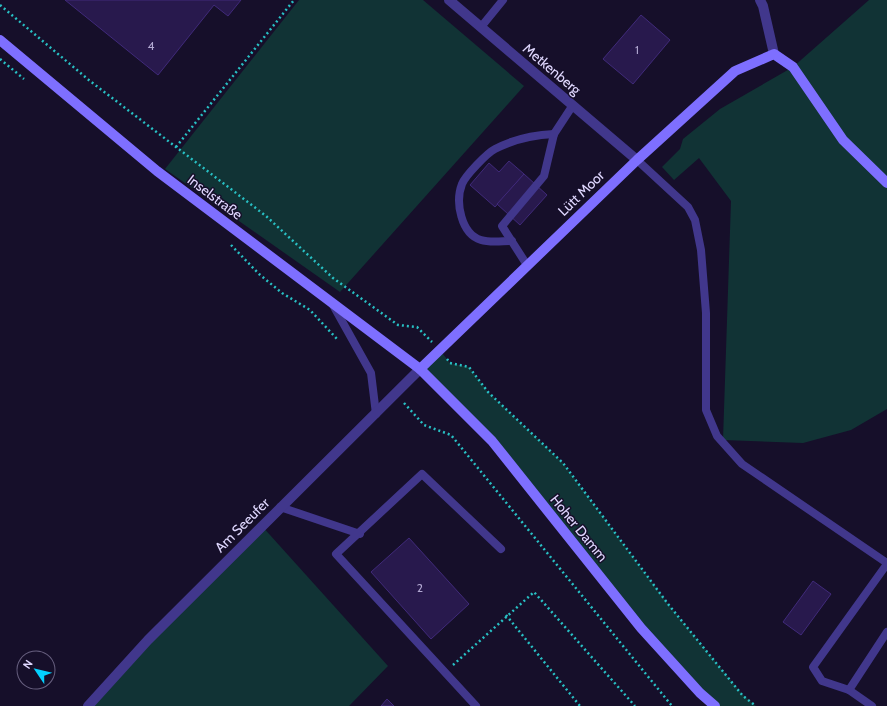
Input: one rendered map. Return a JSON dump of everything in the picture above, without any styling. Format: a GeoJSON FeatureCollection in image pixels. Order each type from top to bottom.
{"type":"FeatureCollection","features":[{"type":"Feature","properties":{"kind":"main road","name":"Inselstraße"},"geometry":{"type":"LineString","coordinates":[[0,40],[157,171],[420,369]]}},
{"type":"Feature","properties":{"kind":"main road","name":"Lütt Moor"},"geometry":{"type":"LineString","coordinates":[[420,369],[439,349],[637,160],[735,71],[774,54]]}},
{"type":"Feature","properties":{"kind":"main road"},"geometry":{"type":"LineString","coordinates":[[774,54],[793,67],[843,140],[887,183]]}},
{"type":"Feature","properties":{"kind":"main road","name":"Hoher Damm"},"geometry":{"type":"LineString","coordinates":[[420,369],[492,441],[641,628],[700,693],[716,706]]}},
{"type":"Feature","properties":{"kind":"street","name":"Metkenberg"},"geometry":{"type":"LineString","coordinates":[[448,0],[637,160]]}},
{"type":"Feature","properties":{"kind":"street"},"geometry":{"type":"LineString","coordinates":[[760,0],[763,6],[774,54]]}},
{"type":"Feature","properties":{"kind":"street","name":"Am Seeufer"},"geometry":{"type":"LineString","coordinates":[[88,706],[148,640],[280,507],[396,395],[420,369]]}},
{"type":"Feature","properties":{"kind":"lane"},"geometry":{"type":"LineString","coordinates":[[481,27],[503,0]]}},
{"type":"Feature","properties":{"kind":"lane"},"geometry":{"type":"LineString","coordinates":[[527,265],[502,226],[544,176],[554,134],[573,105]]}},
{"type":"Feature","properties":{"kind":"lane"},"geometry":{"type":"LineString","coordinates":[[512,241],[481,240],[469,233],[462,221],[460,199],[462,184],[482,160],[494,149],[528,136],[554,134]]}},
{"type":"Feature","properties":{"kind":"lane"},"geometry":{"type":"LineString","coordinates":[[637,160],[688,207],[695,220],[701,250],[706,313],[706,410],[717,436],[742,464],[887,564],[813,667],[822,681],[849,690],[872,706]]}},
{"type":"Feature","properties":{"kind":"lane"},"geometry":{"type":"LineString","coordinates":[[332,302],[371,374],[376,414]]}},
{"type":"Feature","properties":{"kind":"lane"},"geometry":{"type":"LineString","coordinates":[[476,706],[336,554],[360,534],[422,474],[501,549]]}},
{"type":"Feature","properties":{"kind":"lane"},"geometry":{"type":"LineString","coordinates":[[280,507],[360,534]]}},
{"type":"Feature","properties":{"kind":"lane"},"geometry":{"type":"LineString","coordinates":[[849,690],[887,632]]}},
{"type":"Feature","properties":{"kind":"path"},"geometry":{"type":"LineString","coordinates":[[176,147],[294,0]]}},
{"type":"Feature","properties":{"kind":"path"},"geometry":{"type":"LineString","coordinates":[[0,5],[90,81],[266,216],[333,278],[398,325],[417,327],[439,349],[450,363],[469,367],[488,392],[563,463],[668,604],[742,696],[756,706]]}},
{"type":"Feature","properties":{"kind":"path"},"geometry":{"type":"LineString","coordinates":[[0,59],[29,84]]}},
{"type":"Feature","properties":{"kind":"path"},"geometry":{"type":"LineString","coordinates":[[226,240],[259,274],[282,293],[310,310],[339,342]]}},
{"type":"Feature","properties":{"kind":"path"},"geometry":{"type":"LineString","coordinates":[[396,395],[424,425],[451,435],[672,706]]}},
{"type":"Feature","properties":{"kind":"path"},"geometry":{"type":"LineString","coordinates":[[445,673],[506,615],[534,592],[635,706]]}},
{"type":"Feature","properties":{"kind":"path"},"geometry":{"type":"LineString","coordinates":[[506,615],[580,706]]}},
{"type":"Feature","properties":{"kind":"green space"},"geometry":{"type":"Polygon","coordinates":[[[299,0],[423,0],[524,86],[340,292],[165,169],[299,0]]]}},
{"type":"Feature","properties":{"kind":"green space"},"geometry":{"type":"Polygon","coordinates":[[[869,0],[887,0],[887,409],[851,430],[803,443],[723,440],[731,201],[699,158],[674,180],[662,167],[680,149],[683,139],[720,109],[793,67],[869,0]]]}},
{"type":"Feature","properties":{"kind":"green space"},"geometry":{"type":"Polygon","coordinates":[[[439,349],[450,363],[469,367],[488,392],[563,463],[668,604],[743,695],[756,706],[715,706],[700,693],[492,441],[420,369],[439,349]]]}},
{"type":"Feature","properties":{"kind":"green space"},"geometry":{"type":"Polygon","coordinates":[[[261,525],[388,666],[349,706],[88,706],[261,525]]]}},
{"type":"Feature","properties":{"kind":"building"},"geometry":{"type":"Polygon","coordinates":[[[65,0],[241,0],[228,16],[214,5],[158,75],[65,0]]]}},
{"type":"Feature","properties":{"kind":"building"},"geometry":{"type":"Polygon","coordinates":[[[641,15],[670,40],[633,84],[603,59],[641,15]]]}},
{"type":"Feature","properties":{"kind":"building"},"geometry":{"type":"Polygon","coordinates":[[[509,161],[524,174],[495,207],[470,185],[489,163],[499,172],[509,161]]]}},
{"type":"Feature","properties":{"kind":"building"},"geometry":{"type":"Polygon","coordinates":[[[524,174],[547,195],[520,225],[497,204],[524,174]]]}},
{"type":"Feature","properties":{"kind":"building"},"geometry":{"type":"Polygon","coordinates":[[[409,538],[469,604],[431,639],[371,572],[409,538]]]}},
{"type":"Feature","properties":{"kind":"building"},"geometry":{"type":"Polygon","coordinates":[[[813,581],[831,594],[801,635],[783,622],[813,581]]]}},
{"type":"Feature","properties":{"kind":"building"},"geometry":{"type":"Polygon","coordinates":[[[387,699],[394,706],[381,706],[387,699]]]}}]}
